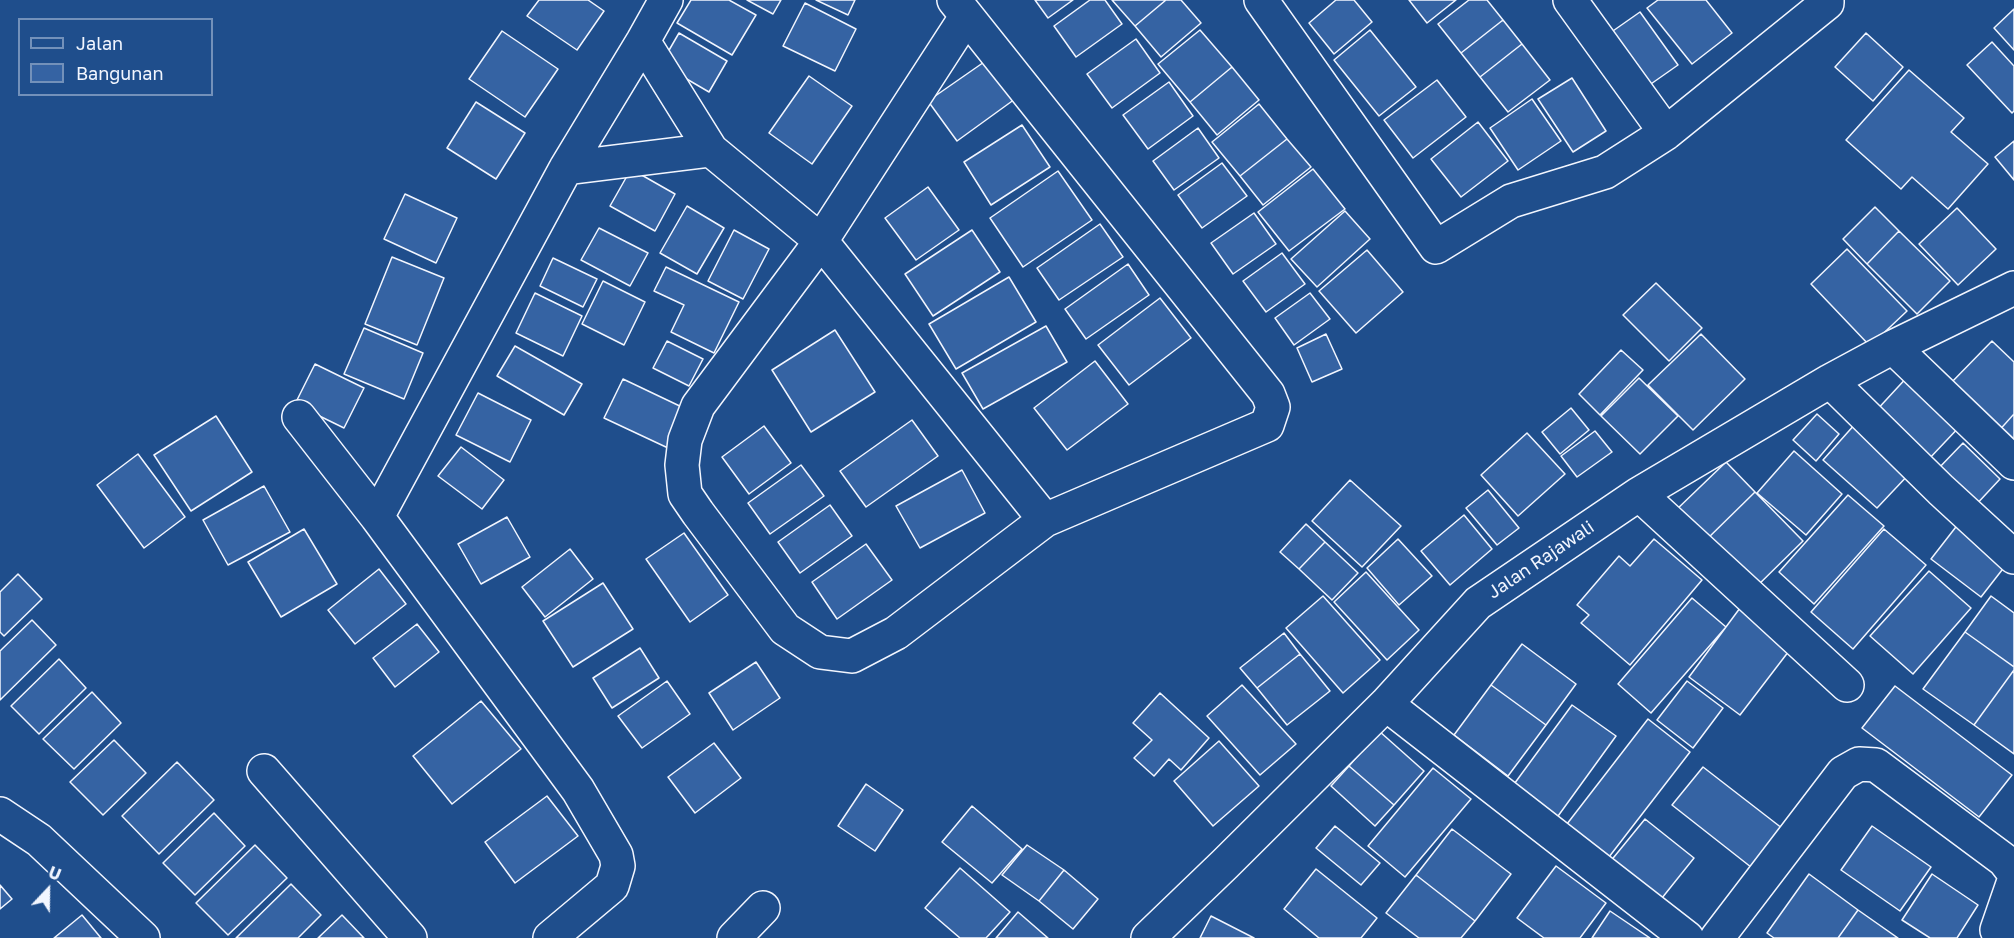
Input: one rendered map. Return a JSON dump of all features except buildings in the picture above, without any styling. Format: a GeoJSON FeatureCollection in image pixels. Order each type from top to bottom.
{"type":"FeatureCollection","features":[{"type":"Feature","properties":{"kind":"street"},"geometry":{"type":"LineString","coordinates":[[377,517],[566,168],[666,0]]}},
{"type":"Feature","properties":{"kind":"street"},"geometry":{"type":"LineString","coordinates":[[1261,0],[1436,247],[1511,201],[1605,172],[1666,133],[1827,3],[1827,0]]}},
{"type":"Feature","properties":{"kind":"street"},"geometry":{"type":"LineString","coordinates":[[1570,0],[1666,133]]}},
{"type":"Feature","properties":{"kind":"street"},"geometry":{"type":"LineString","coordinates":[[960,8],[1268,394],[1273,407],[1267,425],[1045,520],[896,633],[852,656],[820,652],[785,629],[685,494],[682,465],[685,440],[698,406],[821,242],[960,8]]}},
{"type":"Feature","properties":{"kind":"street"},"geometry":{"type":"LineString","coordinates":[[643,41],[711,150],[821,242],[1045,520]]}},
{"type":"Feature","properties":{"kind":"street"},"geometry":{"type":"LineString","coordinates":[[566,168],[711,150]]}},
{"type":"Feature","properties":{"kind":"street","name":"Jalan Rajawali"},"geometry":{"type":"LineString","coordinates":[[1148,938],[1226,864],[1386,704],[1478,603],[1639,494],[1830,381],[1893,347],[2014,288]]}},
{"type":"Feature","properties":{"kind":"street"},"geometry":{"type":"LineString","coordinates":[[1893,347],[2014,463]]}},
{"type":"Feature","properties":{"kind":"street"},"geometry":{"type":"LineString","coordinates":[[1830,381],[1941,490],[2014,557]]}},
{"type":"Feature","properties":{"kind":"street"},"geometry":{"type":"LineString","coordinates":[[299,417],[377,517],[578,789],[616,855],[618,866],[612,886],[550,938]]}},
{"type":"Feature","properties":{"kind":"street"},"geometry":{"type":"LineString","coordinates":[[1639,494],[1847,685]]}},
{"type":"Feature","properties":{"kind":"street"},"geometry":{"type":"LineString","coordinates":[[1386,704],[1687,938]]}},
{"type":"Feature","properties":{"kind":"street"},"geometry":{"type":"LineString","coordinates":[[1717,938],[1843,773],[1859,764],[1876,765],[2004,860],[2014,873]]}},
{"type":"Feature","properties":{"kind":"street"},"geometry":{"type":"LineString","coordinates":[[264,771],[410,938]]}},
{"type":"Feature","properties":{"kind":"street"},"geometry":{"type":"LineString","coordinates":[[0,814],[39,840],[143,938]]}},
{"type":"Feature","properties":{"kind":"street"},"geometry":{"type":"LineString","coordinates":[[2001,938],[1997,930],[2014,881]]}},
{"type":"Feature","properties":{"kind":"street"},"geometry":{"type":"LineString","coordinates":[[734,938],[763,908]]}}]}
